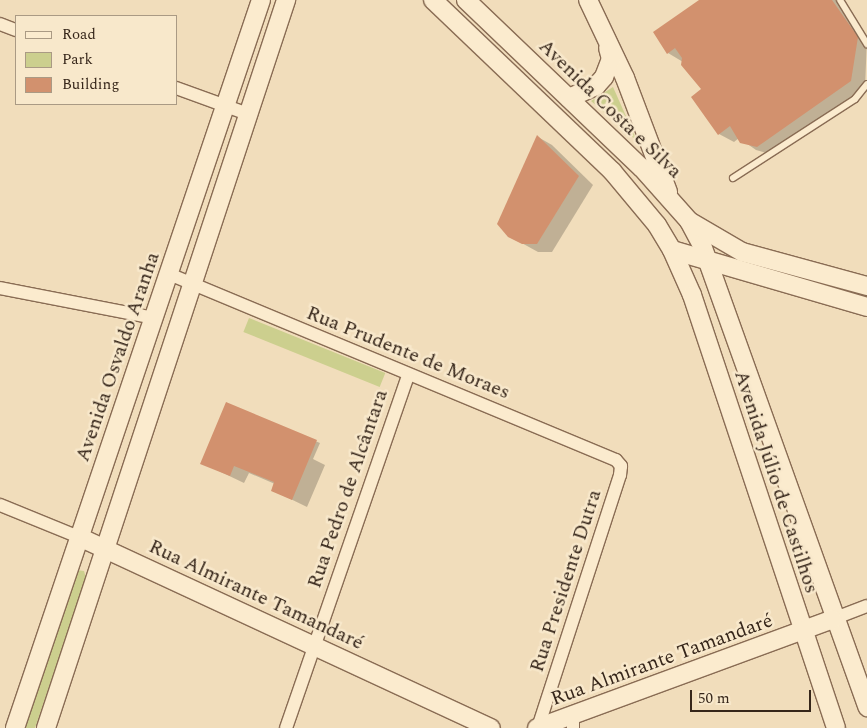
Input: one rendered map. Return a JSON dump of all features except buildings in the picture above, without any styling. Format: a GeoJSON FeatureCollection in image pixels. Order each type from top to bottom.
{"type":"FeatureCollection","features":[{"type":"Feature","properties":{"kind":"street","name":"Avenida Osvaldo Aranha"},"geometry":{"type":"LineString","coordinates":[[15,728],[224,106],[262,0]]}},
{"type":"Feature","properties":{"kind":"street"},"geometry":{"type":"LineString","coordinates":[[46,728],[107,548],[286,0]]}},
{"type":"Feature","properties":{"kind":"street"},"geometry":{"type":"LineString","coordinates":[[433,0],[612,172],[657,225],[672,250],[867,307]]}},
{"type":"Feature","properties":{"kind":"street","name":"Avenida Costa e Silva"},"geometry":{"type":"LineString","coordinates":[[466,0],[669,195],[688,221],[706,261]]}},
{"type":"Feature","properties":{"kind":"street"},"geometry":{"type":"LineString","coordinates":[[588,0],[625,78],[669,195]]}},
{"type":"Feature","properties":{"kind":"street"},"geometry":{"type":"LineString","coordinates":[[0,24],[15,30]]}},
{"type":"Feature","properties":{"kind":"street"},"geometry":{"type":"LineString","coordinates":[[569,98],[596,86],[604,77],[610,59],[607,43]]}},
{"type":"Feature","properties":{"kind":"street"},"geometry":{"type":"LineString","coordinates":[[178,89],[248,114]]}},
{"type":"Feature","properties":{"kind":"street"},"geometry":{"type":"LineString","coordinates":[[688,221],[742,252],[867,286]]}},
{"type":"Feature","properties":{"kind":"street","name":"Avenida Júlio de Castilhos"},"geometry":{"type":"LineString","coordinates":[[672,250],[692,295],[802,633],[836,728]]}},
{"type":"Feature","properties":{"kind":"street"},"geometry":{"type":"LineString","coordinates":[[736,270],[742,252]]}},
{"type":"Feature","properties":{"kind":"street","name":"Avenida Júlio de Castilhos"},"geometry":{"type":"LineString","coordinates":[[706,261],[833,619],[867,707]]}},
{"type":"Feature","properties":{"kind":"street","name":"Rua Prudente de Moraes"},"geometry":{"type":"LineString","coordinates":[[169,274],[408,375],[609,455],[621,466],[620,475]]}},
{"type":"Feature","properties":{"kind":"street"},"geometry":{"type":"LineString","coordinates":[[0,288],[154,318]]}},
{"type":"Feature","properties":{"kind":"street","name":"Rua Pedro de Alcântara"},"geometry":{"type":"LineString","coordinates":[[286,728],[408,375]]}},
{"type":"Feature","properties":{"kind":"street","name":"Rua Presidente Dutra"},"geometry":{"type":"LineString","coordinates":[[538,728],[620,475]]}},
{"type":"Feature","properties":{"kind":"street","name":"Rua Almirante Tamandaré"},"geometry":{"type":"LineString","coordinates":[[0,505],[107,548],[491,728]]}},
{"type":"Feature","properties":{"kind":"street"},"geometry":{"type":"LineString","coordinates":[[833,619],[867,606]]}},
{"type":"Feature","properties":{"kind":"street","name":"Rua Almirante Tamandaré"},"geometry":{"type":"LineString","coordinates":[[538,728],[573,722],[802,633],[833,619]]}},
{"type":"Feature","properties":{"kind":"lane"},"geometry":{"type":"LineString","coordinates":[[840,0],[867,44]]}},
{"type":"Feature","properties":{"kind":"lane"},"geometry":{"type":"LineString","coordinates":[[733,178],[855,99],[867,84]]}},
{"type":"Feature","properties":{"kind":"green space"},"geometry":{"type":"Polygon","coordinates":[[[613,87],[637,141],[591,101],[613,87]]]}},
{"type":"Feature","properties":{"kind":"green space"},"geometry":{"type":"Polygon","coordinates":[[[249,318],[385,373],[380,387],[243,332],[249,318]]]}},
{"type":"Feature","properties":{"kind":"green space"},"geometry":{"type":"Polygon","coordinates":[[[77,570],[84,571],[86,578],[35,728],[23,728],[77,570]]]}}]}
